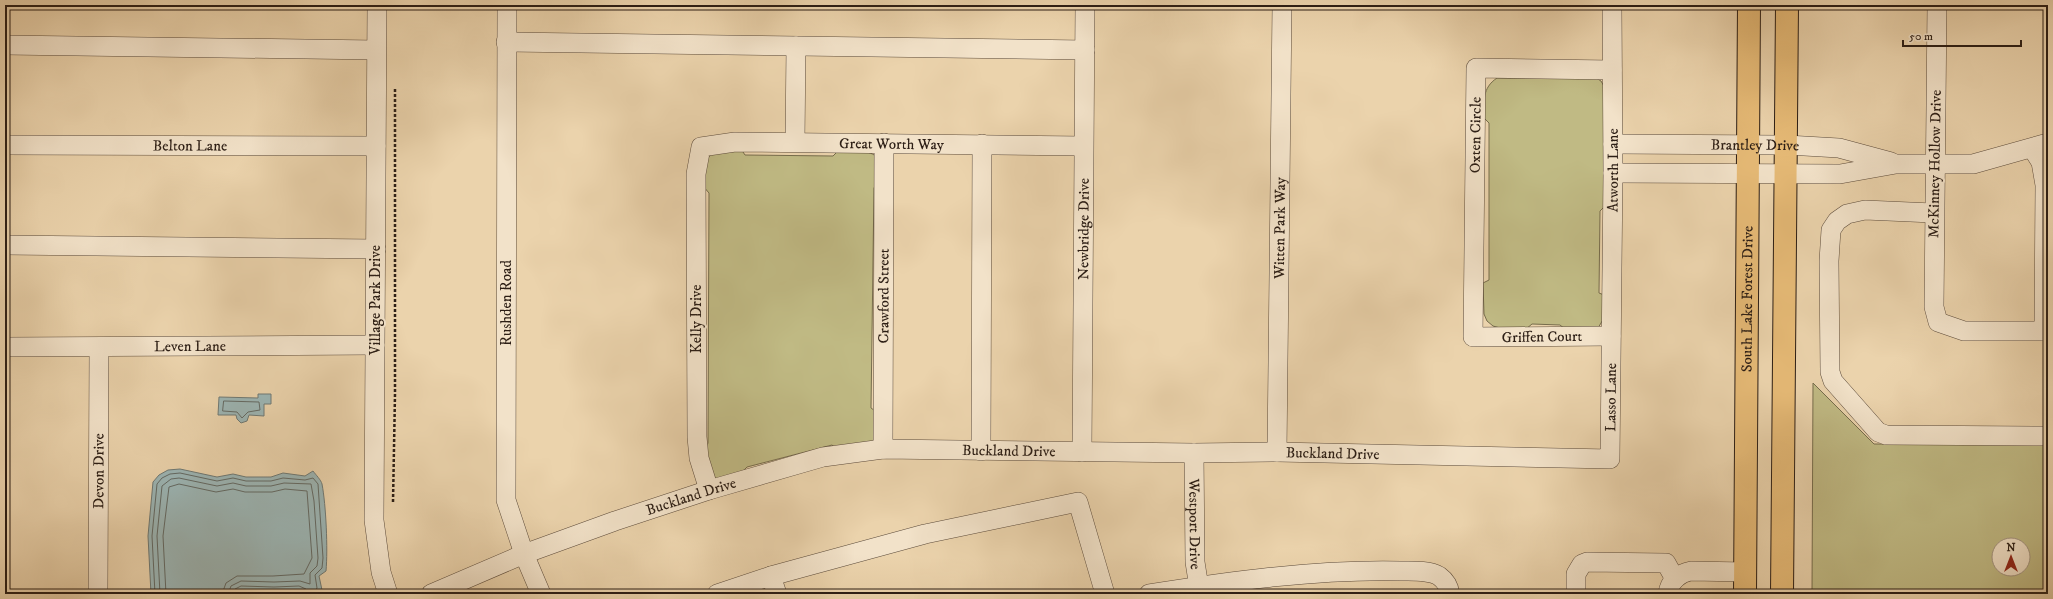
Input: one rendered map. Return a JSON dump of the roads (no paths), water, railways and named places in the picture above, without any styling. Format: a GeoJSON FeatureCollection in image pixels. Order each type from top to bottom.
{"type":"FeatureCollection","features":[{"type":"Feature","properties":{"kind":"main road","name":"South Lake Forest Drive"},"geometry":{"type":"LineString","coordinates":[[1745,594],[1749,5]]}},
{"type":"Feature","properties":{"kind":"main road"},"geometry":{"type":"LineString","coordinates":[[1782,594],[1787,174],[1787,5]]}},
{"type":"Feature","properties":{"kind":"street","name":"Village Park Drive"},"geometry":{"type":"LineString","coordinates":[[377,5],[374,520],[381,572],[388,594]]}},
{"type":"Feature","properties":{"kind":"street","name":"Rushden Road"},"geometry":{"type":"LineString","coordinates":[[507,5],[506,500],[524,554],[540,594]]}},
{"type":"Feature","properties":{"kind":"street","name":"Newbridge Drive"},"geometry":{"type":"LineString","coordinates":[[1082,452],[1085,5]]}},
{"type":"Feature","properties":{"kind":"street","name":"Witten Park Way"},"geometry":{"type":"LineString","coordinates":[[1277,452],[1282,5]]}},
{"type":"Feature","properties":{"kind":"street","name":"Atworth Lane"},"geometry":{"type":"LineString","coordinates":[[1611,336],[1613,173],[1612,5]]}},
{"type":"Feature","properties":{"kind":"street","name":"McKinney Hollow Drive"},"geometry":{"type":"LineString","coordinates":[[1937,5],[1936,162],[1933,213],[1934,307],[1938,322],[1964,331],[2046,331]]}},
{"type":"Feature","properties":{"kind":"street"},"geometry":{"type":"LineString","coordinates":[[506,42],[1085,50]]}},
{"type":"Feature","properties":{"kind":"street"},"geometry":{"type":"LineString","coordinates":[[5,45],[376,50]]}},
{"type":"Feature","properties":{"kind":"street"},"geometry":{"type":"LineString","coordinates":[[795,142],[796,46]]}},
{"type":"Feature","properties":{"kind":"street","name":"Oxten Circle"},"geometry":{"type":"LineString","coordinates":[[1473,337],[1476,68],[1612,70]]}},
{"type":"Feature","properties":{"kind":"street","name":"Great Worth Way"},"geometry":{"type":"LineString","coordinates":[[701,147],[735,142],[1083,146]]}},
{"type":"Feature","properties":{"kind":"street","name":"Crawford Street"},"geometry":{"type":"LineString","coordinates":[[883,449],[884,143]]}},
{"type":"Feature","properties":{"kind":"street"},"geometry":{"type":"LineString","coordinates":[[981,451],[982,144]]}},
{"type":"Feature","properties":{"kind":"street","name":"Brantley Drive"},"geometry":{"type":"LineString","coordinates":[[1613,144],[1748,144],[1839,148],[1896,164]]}},
{"type":"Feature","properties":{"kind":"street","name":"Belton Lane"},"geometry":{"type":"LineString","coordinates":[[5,145],[376,146]]}},
{"type":"Feature","properties":{"kind":"street"},"geometry":{"type":"LineString","coordinates":[[2040,146],[2045,185],[2046,331]]}},
{"type":"Feature","properties":{"kind":"street","name":"Brantley Drive"},"geometry":{"type":"LineString","coordinates":[[1613,173],[1840,174],[1896,164],[1936,162],[1973,164],[2040,146]]}},
{"type":"Feature","properties":{"kind":"street","name":"Kelly Drive"},"geometry":{"type":"LineString","coordinates":[[701,147],[696,174],[697,437],[699,458],[709,490]]}},
{"type":"Feature","properties":{"kind":"street"},"geometry":{"type":"LineString","coordinates":[[1933,213],[1865,210],[1855,212],[1837,221],[1831,230],[1829,261],[1830,372],[1833,381],[1878,432],[1886,435],[2048,436]]}},
{"type":"Feature","properties":{"kind":"street"},"geometry":{"type":"LineString","coordinates":[[5,245],[376,248]]}},
{"type":"Feature","properties":{"kind":"street","name":"Griffen Court"},"geometry":{"type":"LineString","coordinates":[[1473,337],[1611,336]]}},
{"type":"Feature","properties":{"kind":"street","name":"Lasso Lane"},"geometry":{"type":"LineString","coordinates":[[1610,459],[1611,336]]}},
{"type":"Feature","properties":{"kind":"street","name":"Leven Lane"},"geometry":{"type":"LineString","coordinates":[[5,347],[375,346]]}},
{"type":"Feature","properties":{"kind":"street","name":"Devon Drive"},"geometry":{"type":"LineString","coordinates":[[98,594],[99,347]]}},
{"type":"Feature","properties":{"kind":"street","name":"Buckland Drive"},"geometry":{"type":"LineString","coordinates":[[431,594],[524,554],[615,521],[709,490],[823,456],[883,449],[1194,453],[1277,452],[1610,459]]}},
{"type":"Feature","properties":{"kind":"street","name":"Westport Drive"},"geometry":{"type":"LineString","coordinates":[[1194,453],[1195,562],[1199,590]]}},
{"type":"Feature","properties":{"kind":"street"},"geometry":{"type":"LineString","coordinates":[[717,594],[774,585],[925,534],[1078,502],[1104,594]]}},
{"type":"Feature","properties":{"kind":"street"},"geometry":{"type":"LineString","coordinates":[[1576,594],[1576,574],[1582,564],[1587,562],[1666,563],[1672,586]]}},
{"type":"Feature","properties":{"kind":"street"},"geometry":{"type":"LineString","coordinates":[[1149,594],[1254,587],[1357,570],[1422,572],[1439,576],[1449,587],[1450,594]]}},
{"type":"Feature","properties":{"kind":"street"},"geometry":{"type":"LineString","coordinates":[[1672,586],[1683,573],[1691,571],[1745,572]]}},
{"type":"Feature","properties":{"kind":"water"},"geometry":{"type":"Polygon","coordinates":[[[258,394],[271,394],[271,404],[264,404],[264,416],[249,415],[247,421],[241,423],[237,419],[236,415],[218,415],[219,397],[258,398],[258,394]]]}},
{"type":"Feature","properties":{"kind":"water"},"geometry":{"type":"Polygon","coordinates":[[[180,469],[217,477],[233,474],[246,477],[271,477],[283,473],[305,476],[313,471],[320,479],[322,484],[326,515],[326,571],[319,576],[322,590],[315,594],[306,594],[300,590],[241,590],[234,594],[151,594],[148,536],[153,482],[159,475],[168,470],[180,469]]]}}]}
